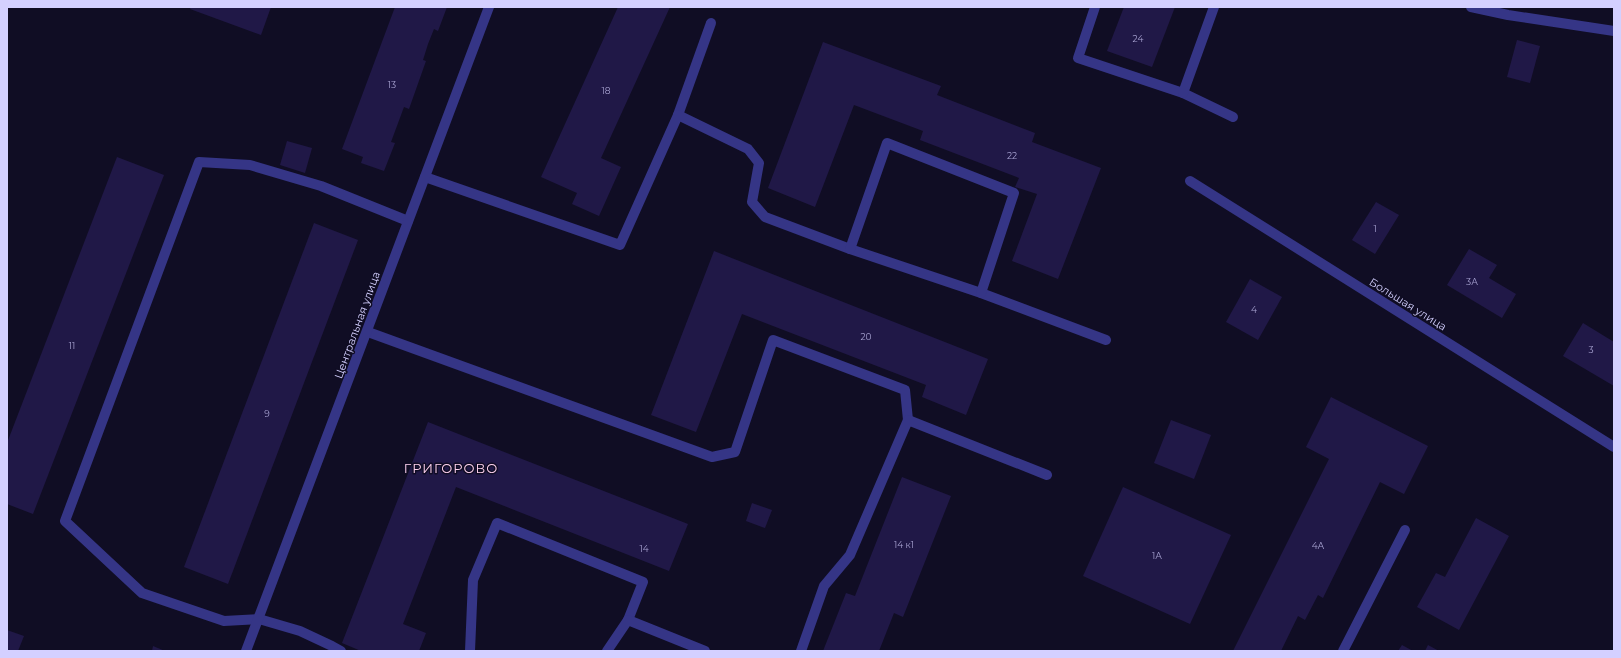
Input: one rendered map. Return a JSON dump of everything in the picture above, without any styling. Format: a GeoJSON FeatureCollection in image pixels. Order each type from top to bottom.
{"type":"FeatureCollection","features":[{"type":"Feature","properties":{"kind":"street","name":"Центральная улица"},"geometry":{"type":"LineString","coordinates":[[246,651],[368,332],[408,221],[489,7]]}},
{"type":"Feature","properties":{"kind":"street"},"geometry":{"type":"LineString","coordinates":[[1095,7],[1078,58],[1183,93],[1233,117]]}},
{"type":"Feature","properties":{"kind":"street"},"geometry":{"type":"LineString","coordinates":[[1183,93],[1214,7]]}},
{"type":"Feature","properties":{"kind":"street"},"geometry":{"type":"LineString","coordinates":[[1471,7],[1508,15],[1614,31]]}},
{"type":"Feature","properties":{"kind":"street"},"geometry":{"type":"LineString","coordinates":[[425,177],[620,246],[678,115],[711,23]]}},
{"type":"Feature","properties":{"kind":"street"},"geometry":{"type":"LineString","coordinates":[[678,115],[748,149],[759,163],[752,202],[765,217],[850,249],[981,293],[1106,340]]}},
{"type":"Feature","properties":{"kind":"street"},"geometry":{"type":"LineString","coordinates":[[850,249],[887,143],[1014,193],[981,293]]}},
{"type":"Feature","properties":{"kind":"street"},"geometry":{"type":"LineString","coordinates":[[341,651],[300,631],[259,619],[224,621],[142,593],[65,521],[199,162],[250,165],[321,186],[408,221]]}},
{"type":"Feature","properties":{"kind":"street","name":"Большая улица"},"geometry":{"type":"LineString","coordinates":[[1190,181],[1614,448]]}},
{"type":"Feature","properties":{"kind":"street"},"geometry":{"type":"LineString","coordinates":[[368,332],[712,457],[735,452],[773,340],[905,390],[908,420],[850,555],[824,586],[801,651]]}},
{"type":"Feature","properties":{"kind":"street"},"geometry":{"type":"LineString","coordinates":[[908,420],[1047,475]]}},
{"type":"Feature","properties":{"kind":"street"},"geometry":{"type":"LineString","coordinates":[[470,651],[473,580],[497,523],[643,582],[628,620],[607,651]]}},
{"type":"Feature","properties":{"kind":"street"},"geometry":{"type":"LineString","coordinates":[[1343,651],[1405,530]]}},
{"type":"Feature","properties":{"kind":"street"},"geometry":{"type":"LineString","coordinates":[[628,620],[704,651]]}},
{"type":"Feature","properties":{"kind":"building"},"geometry":{"type":"Polygon","coordinates":[[[191,7],[271,7],[261,35],[190,9],[191,7]]]}},
{"type":"Feature","properties":{"kind":"building"},"geometry":{"type":"Polygon","coordinates":[[[395,7],[447,7],[438,31],[434,29],[428,44],[423,60],[426,61],[409,109],[404,107],[391,142],[395,143],[384,171],[361,163],[363,157],[342,149],[395,7]]]}},
{"type":"Feature","properties":{"kind":"building"},"geometry":{"type":"Polygon","coordinates":[[[618,7],[670,7],[601,158],[621,167],[599,216],[572,204],[577,193],[541,177],[618,7]]]}},
{"type":"Feature","properties":{"kind":"building"},"geometry":{"type":"Polygon","coordinates":[[[1124,7],[1175,7],[1152,67],[1107,51],[1124,7]]]}},
{"type":"Feature","properties":{"kind":"building"},"geometry":{"type":"Polygon","coordinates":[[[1517,40],[1540,46],[1530,83],[1507,77],[1517,40]]]}},
{"type":"Feature","properties":{"kind":"building"},"geometry":{"type":"Polygon","coordinates":[[[823,42],[941,86],[937,95],[1035,133],[1032,142],[1101,168],[1058,279],[1012,261],[1037,194],[1015,187],[1019,178],[920,140],[923,131],[854,105],[815,207],[768,188],[823,42]]]}},
{"type":"Feature","properties":{"kind":"building"},"geometry":{"type":"Polygon","coordinates":[[[287,141],[312,148],[305,173],[280,165],[287,141]]]}},
{"type":"Feature","properties":{"kind":"building"},"geometry":{"type":"Polygon","coordinates":[[[117,157],[164,175],[33,514],[7,504],[7,443],[117,157]]]}},
{"type":"Feature","properties":{"kind":"building"},"geometry":{"type":"Polygon","coordinates":[[[1376,202],[1399,215],[1375,254],[1352,240],[1376,202]]]}},
{"type":"Feature","properties":{"kind":"building"},"geometry":{"type":"Polygon","coordinates":[[[314,223],[358,240],[228,584],[184,567],[314,223]]]}},
{"type":"Feature","properties":{"kind":"building"},"geometry":{"type":"Polygon","coordinates":[[[1469,249],[1497,265],[1489,278],[1516,294],[1502,318],[1447,285],[1469,249]]]}},
{"type":"Feature","properties":{"kind":"building"},"geometry":{"type":"Polygon","coordinates":[[[714,251],[988,359],[966,415],[922,397],[926,385],[742,314],[696,432],[651,415],[714,251]]]}},
{"type":"Feature","properties":{"kind":"building"},"geometry":{"type":"Polygon","coordinates":[[[1250,279],[1282,297],[1258,340],[1226,322],[1250,279]]]}},
{"type":"Feature","properties":{"kind":"building"},"geometry":{"type":"Polygon","coordinates":[[[1583,323],[1614,342],[1614,386],[1563,356],[1583,323]]]}},
{"type":"Feature","properties":{"kind":"building"},"geometry":{"type":"Polygon","coordinates":[[[1331,397],[1428,446],[1404,494],[1380,482],[1323,598],[1318,595],[1305,620],[1298,616],[1281,651],[1233,651],[1329,459],[1306,447],[1331,397]]]}},
{"type":"Feature","properties":{"kind":"building"},"geometry":{"type":"Polygon","coordinates":[[[1171,420],[1211,435],[1194,479],[1154,463],[1171,420]]]}},
{"type":"Feature","properties":{"kind":"building"},"geometry":{"type":"Polygon","coordinates":[[[428,422],[688,524],[669,571],[456,487],[403,624],[426,633],[419,651],[361,651],[342,643],[428,422]]]}},
{"type":"Feature","properties":{"kind":"building"},"geometry":{"type":"Polygon","coordinates":[[[902,477],[951,496],[903,617],[894,613],[879,651],[823,651],[846,593],[855,596],[902,477]]]}},
{"type":"Feature","properties":{"kind":"building"},"geometry":{"type":"Polygon","coordinates":[[[1123,487],[1231,535],[1190,624],[1083,576],[1123,487]]]}},
{"type":"Feature","properties":{"kind":"building"},"geometry":{"type":"Polygon","coordinates":[[[752,503],[772,510],[765,528],[746,521],[752,503]]]}},
{"type":"Feature","properties":{"kind":"building"},"geometry":{"type":"Polygon","coordinates":[[[1476,518],[1509,536],[1459,630],[1417,607],[1436,573],[1445,577],[1476,518]]]}},
{"type":"Feature","properties":{"kind":"building"},"geometry":{"type":"Polygon","coordinates":[[[7,630],[24,636],[18,651],[7,651],[7,630]]]}},
{"type":"Feature","properties":{"kind":"building"},"geometry":{"type":"Polygon","coordinates":[[[1402,645],[1413,651],[1398,651],[1402,645]]]}},
{"type":"Feature","properties":{"kind":"building"},"geometry":{"type":"Polygon","coordinates":[[[1428,645],[1439,651],[1425,651],[1428,645]]]}},
{"type":"Feature","properties":{"kind":"building"},"geometry":{"type":"Polygon","coordinates":[[[153,646],[165,651],[152,651],[153,646]]]}},
{"type":"Feature","properties":{"kind":"district","name":"ГРИГОРОВО"},"geometry":{"type":"Point","coordinates":[451,468]}}]}
